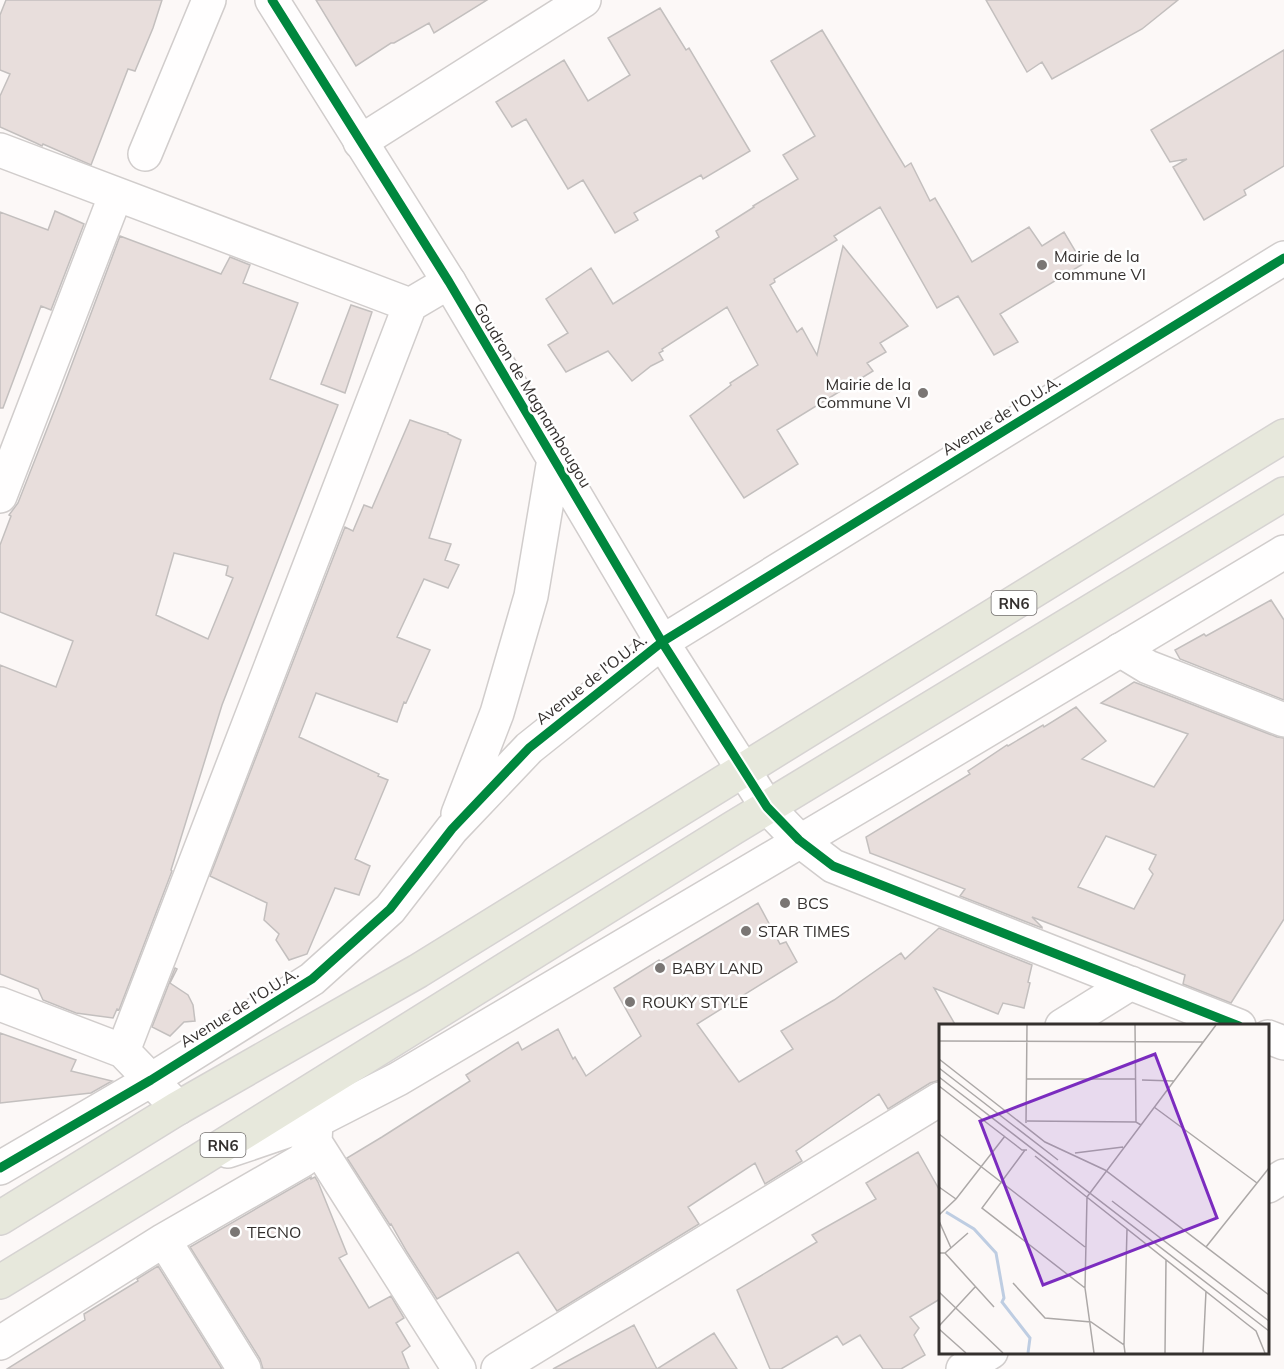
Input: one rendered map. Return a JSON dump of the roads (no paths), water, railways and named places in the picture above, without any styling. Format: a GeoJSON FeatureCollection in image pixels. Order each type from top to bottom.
{"type":"FeatureCollection","features":[{"type":"Feature","properties":{"kind":"highway","name":"RN6"},"geometry":{"type":"LineString","coordinates":[[0,1218],[178,1108],[418,971],[1284,436]]}},
{"type":"Feature","properties":{"kind":"highway","name":"RN6"},"geometry":{"type":"LineString","coordinates":[[0,1282],[767,807],[1284,494]]}},
{"type":"Feature","properties":{"kind":"street"},"geometry":{"type":"LineString","coordinates":[[145,154],[209,0]]}},
{"type":"Feature","properties":{"kind":"street","name":"Goudron de Magnambougou"},"geometry":{"type":"LineString","coordinates":[[272,0],[449,282],[662,642],[767,807],[800,840],[833,866],[1234,1024]]}},
{"type":"Feature","properties":{"kind":"street"},"geometry":{"type":"LineString","coordinates":[[360,142],[584,0]]}},
{"type":"Feature","properties":{"kind":"street"},"geometry":{"type":"LineString","coordinates":[[0,150],[410,305]]}},
{"type":"Feature","properties":{"kind":"street"},"geometry":{"type":"LineString","coordinates":[[0,496],[116,194]]}},
{"type":"Feature","properties":{"kind":"street","name":"Avenue de l'O.U.A."},"geometry":{"type":"LineString","coordinates":[[0,1168],[151,1080],[312,979],[390,909],[452,829],[529,748],[662,642],[1284,258]]}},
{"type":"Feature","properties":{"kind":"street"},"geometry":{"type":"LineString","coordinates":[[123,1051],[410,305],[449,282]]}},
{"type":"Feature","properties":{"kind":"street"},"geometry":{"type":"LineString","coordinates":[[452,829],[497,713],[531,596],[554,459]]}},
{"type":"Feature","properties":{"kind":"street"},"geometry":{"type":"LineString","coordinates":[[198,1161],[316,1132],[398,1079],[1284,552]]}},
{"type":"Feature","properties":{"kind":"street"},"geometry":{"type":"LineString","coordinates":[[1120,650],[1148,667],[1284,720]]}},
{"type":"Feature","properties":{"kind":"street"},"geometry":{"type":"LineString","coordinates":[[1065,1024],[1131,983]]}},
{"type":"Feature","properties":{"kind":"street"},"geometry":{"type":"LineString","coordinates":[[0,1004],[123,1051],[178,1108]]}},
{"type":"Feature","properties":{"kind":"street"},"geometry":{"type":"LineString","coordinates":[[1269,1037],[1284,1043]]}},
{"type":"Feature","properties":{"kind":"street"},"geometry":{"type":"LineString","coordinates":[[498,1369],[939,1101]]}},
{"type":"Feature","properties":{"kind":"street"},"geometry":{"type":"LineString","coordinates":[[0,1343],[164,1240],[303,1160],[316,1132]]}},
{"type":"Feature","properties":{"kind":"street"},"geometry":{"type":"LineString","coordinates":[[316,1132],[459,1369]]}},
{"type":"Feature","properties":{"kind":"street"},"geometry":{"type":"LineString","coordinates":[[1269,1185],[1284,1176]]}},
{"type":"Feature","properties":{"kind":"street"},"geometry":{"type":"LineString","coordinates":[[164,1240],[244,1369]]}},
{"type":"Feature","properties":{"kind":"street"},"geometry":{"type":"LineString","coordinates":[[963,1369],[989,1354]]}},
{"type":"Feature","properties":{"kind":"place","name":"Mairie de la commune VI"},"geometry":{"type":"Point","coordinates":[1042,265]}},
{"type":"Feature","properties":{"kind":"place","name":"Mairie de la Commune VI"},"geometry":{"type":"Point","coordinates":[923,393]}},
{"type":"Feature","properties":{"kind":"place","name":"BCS"},"geometry":{"type":"Point","coordinates":[785,903]}},
{"type":"Feature","properties":{"kind":"place","name":"STAR TIMES"},"geometry":{"type":"Point","coordinates":[746,931]}},
{"type":"Feature","properties":{"kind":"place","name":"BABY LAND"},"geometry":{"type":"Point","coordinates":[660,968]}},
{"type":"Feature","properties":{"kind":"place","name":"ROUKY STYLE"},"geometry":{"type":"Point","coordinates":[630,1002]}},
{"type":"Feature","properties":{"kind":"place","name":"TECNO"},"geometry":{"type":"Point","coordinates":[235,1232]}}]}
